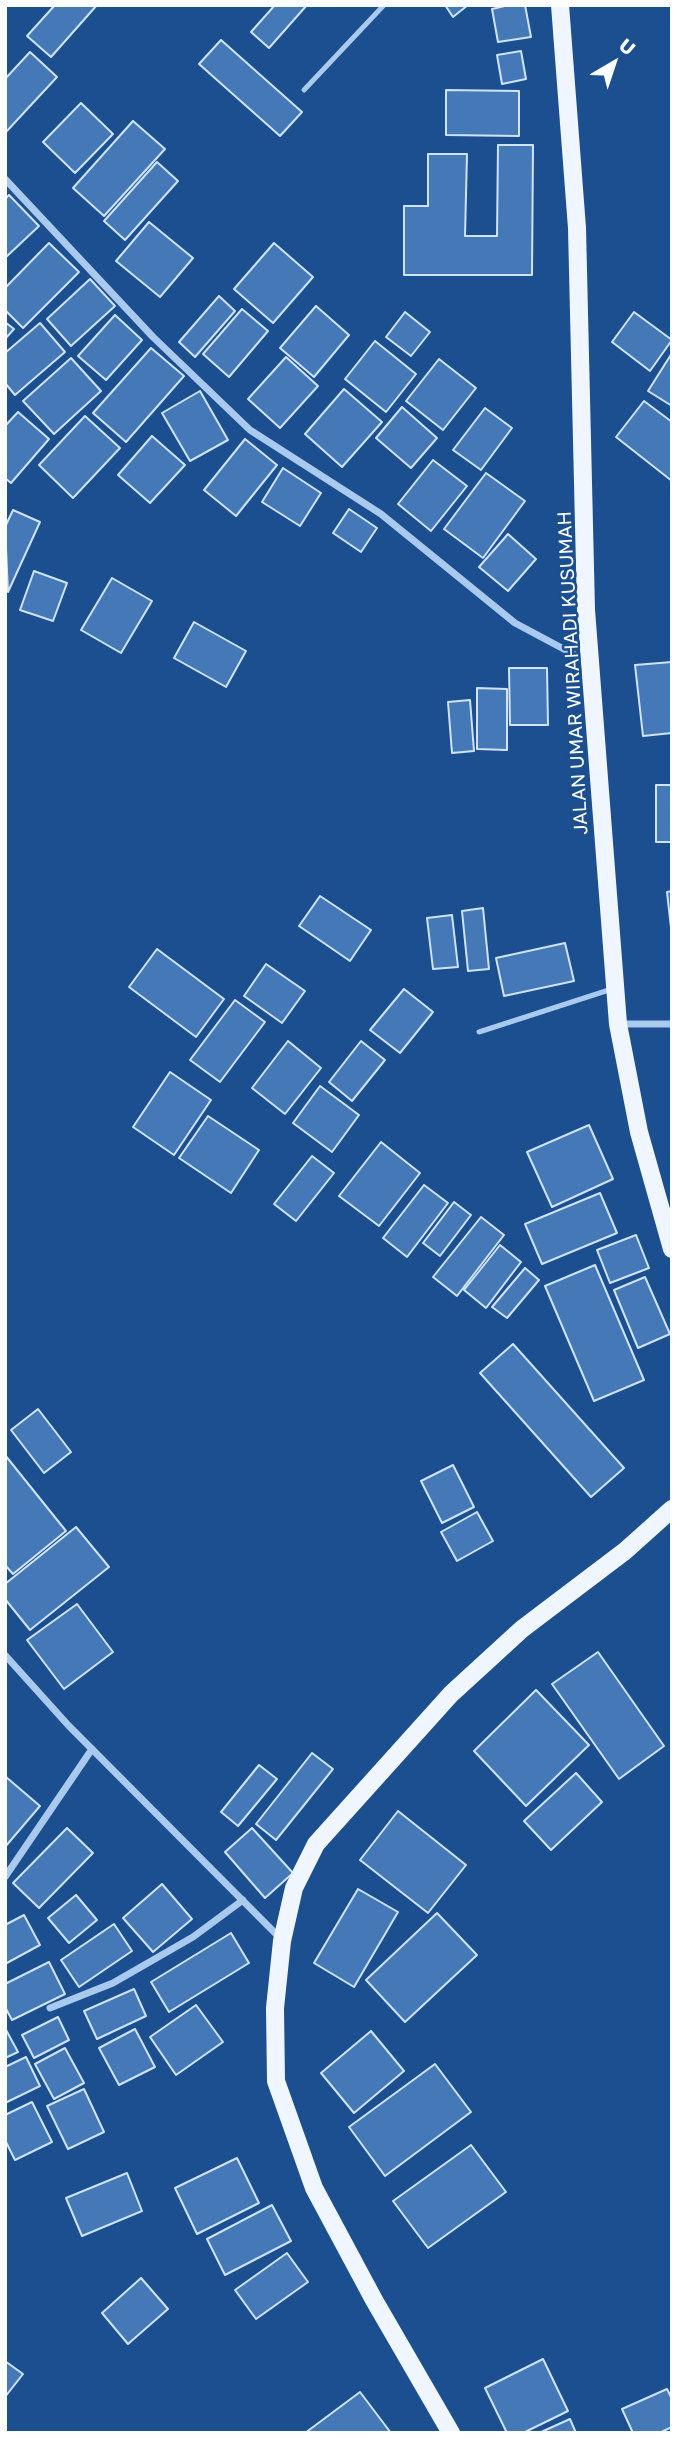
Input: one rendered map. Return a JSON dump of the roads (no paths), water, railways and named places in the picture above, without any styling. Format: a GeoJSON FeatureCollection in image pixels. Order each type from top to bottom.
{"type":"FeatureCollection","features":[{"type":"Feature","properties":{"kind":"main road","name":"JALAN UMAR WIRAHADI KUSUMAH"},"geometry":{"type":"LineString","coordinates":[[560,5],[577,228],[586,610],[618,1024],[639,1132],[672,1249]]}},
{"type":"Feature","properties":{"kind":"main road"},"geometry":{"type":"LineString","coordinates":[[451,2433],[314,2188],[276,2081],[275,2008],[282,1941],[294,1888],[316,1844],[461,1685],[522,1629],[625,1551],[672,1509]]}},
{"type":"Feature","properties":{"kind":"street"},"geometry":{"type":"LineString","coordinates":[[5,179],[153,337],[250,430],[381,514],[515,623],[591,663]]}},
{"type":"Feature","properties":{"kind":"street"},"geometry":{"type":"LineString","coordinates":[[618,1024],[672,1024]]}},
{"type":"Feature","properties":{"kind":"street"},"geometry":{"type":"LineString","coordinates":[[5,1655],[92,1749],[282,1941]]}},
{"type":"Feature","properties":{"kind":"street"},"geometry":{"type":"LineString","coordinates":[[5,1877],[92,1749]]}},
{"type":"Feature","properties":{"kind":"street"},"geometry":{"type":"LineString","coordinates":[[50,2008],[124,1976],[193,1937],[243,1900]]}},
{"type":"Feature","properties":{"kind":"lane"},"geometry":{"type":"LineString","coordinates":[[304,90],[384,5]]}},
{"type":"Feature","properties":{"kind":"lane"},"geometry":{"type":"LineString","coordinates":[[479,1031],[615,988]]}}]}
